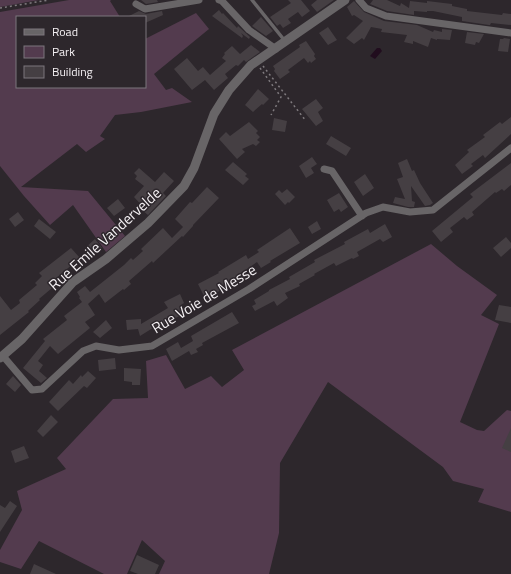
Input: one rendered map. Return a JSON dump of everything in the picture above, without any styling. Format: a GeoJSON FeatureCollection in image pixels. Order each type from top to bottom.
{"type":"FeatureCollection","features":[{"type":"Feature","properties":{"kind":"street"},"geometry":{"type":"LineString","coordinates":[[136,4],[145,9],[199,0]]}},
{"type":"Feature","properties":{"kind":"street"},"geometry":{"type":"LineString","coordinates":[[218,0],[222,1],[249,30],[276,49]]}},
{"type":"Feature","properties":{"kind":"street","name":"Rue Emile Vandervelde"},"geometry":{"type":"LineString","coordinates":[[2,357],[22,339],[72,282],[106,260],[138,232],[184,186],[194,168],[214,114],[229,90],[257,61],[346,0]]}},
{"type":"Feature","properties":{"kind":"street"},"geometry":{"type":"LineString","coordinates":[[359,0],[366,8],[386,16],[511,33]]}},
{"type":"Feature","properties":{"kind":"street","name":"Rue Voie de Messe"},"geometry":{"type":"LineString","coordinates":[[2,357],[32,390],[42,389],[83,351],[96,346],[119,350],[152,346],[249,289],[362,216],[383,207],[410,212],[433,210],[511,148]]}},
{"type":"Feature","properties":{"kind":"street"},"geometry":{"type":"LineString","coordinates":[[324,169],[332,171],[362,216]]}},
{"type":"Feature","properties":{"kind":"lane"},"geometry":{"type":"LineString","coordinates":[[252,0],[286,42]]}},
{"type":"Feature","properties":{"kind":"path"},"geometry":{"type":"LineString","coordinates":[[0,8],[49,0]]}},
{"type":"Feature","properties":{"kind":"path"},"geometry":{"type":"LineString","coordinates":[[257,61],[281,97],[271,115]]}},
{"type":"Feature","properties":{"kind":"path"},"geometry":{"type":"LineString","coordinates":[[257,61],[306,121]]}},
{"type":"Feature","properties":{"kind":"green space"},"geometry":{"type":"Polygon","coordinates":[[[0,0],[39,0],[0,7],[0,0]]]}},
{"type":"Feature","properties":{"kind":"green space"},"geometry":{"type":"Polygon","coordinates":[[[69,0],[111,0],[110,1],[119,16],[16,16],[16,88],[146,88],[146,38],[196,13],[209,29],[154,74],[166,90],[172,88],[192,102],[141,112],[115,115],[100,136],[105,139],[86,152],[77,144],[21,187],[88,191],[125,236],[106,252],[73,205],[50,225],[0,166],[0,12],[69,0]]]}},
{"type":"Feature","properties":{"kind":"green space"},"geometry":{"type":"Polygon","coordinates":[[[431,244],[457,266],[497,295],[481,315],[499,324],[460,422],[477,430],[484,431],[507,410],[511,411],[511,512],[478,502],[484,489],[453,481],[443,467],[328,382],[280,463],[279,533],[269,574],[159,574],[165,561],[142,540],[127,574],[104,574],[39,541],[21,569],[0,562],[0,550],[22,510],[17,491],[66,469],[57,458],[113,399],[148,398],[146,361],[166,355],[185,389],[211,376],[222,387],[244,370],[232,350],[431,244]]]}},
{"type":"Feature","properties":{"kind":"shaded area"},"geometry":{"type":"Polygon","coordinates":[[[377,48],[380,48],[382,51],[375,59],[370,56],[377,48]]]}},
{"type":"Feature","properties":{"kind":"building"},"geometry":{"type":"Polygon","coordinates":[[[141,0],[157,0],[158,2],[146,4],[141,0]]]}},
{"type":"Feature","properties":{"kind":"building"},"geometry":{"type":"Polygon","coordinates":[[[288,0],[301,0],[310,11],[302,17],[298,12],[288,19],[291,23],[283,28],[280,24],[277,26],[270,17],[291,3],[288,0]]]}},
{"type":"Feature","properties":{"kind":"building"},"geometry":{"type":"Polygon","coordinates":[[[317,0],[334,0],[317,12],[311,5],[317,0]]]}},
{"type":"Feature","properties":{"kind":"building"},"geometry":{"type":"Polygon","coordinates":[[[373,0],[387,0],[400,6],[401,3],[409,8],[410,1],[427,3],[427,1],[452,4],[452,6],[467,9],[467,11],[502,15],[503,13],[511,14],[511,25],[491,23],[489,25],[462,21],[462,17],[433,11],[414,11],[414,15],[387,11],[370,4],[373,0]]]}},
{"type":"Feature","properties":{"kind":"building"},"geometry":{"type":"Polygon","coordinates":[[[354,1],[364,12],[384,21],[417,25],[433,32],[434,30],[442,32],[442,29],[452,30],[450,40],[437,40],[431,38],[428,47],[413,41],[413,44],[404,42],[407,35],[381,32],[382,29],[371,27],[364,40],[362,38],[354,44],[346,38],[363,21],[354,15],[352,16],[347,7],[354,1]]]}},
{"type":"Feature","properties":{"kind":"building"},"geometry":{"type":"Polygon","coordinates":[[[219,10],[237,28],[238,26],[250,37],[249,39],[241,33],[243,36],[242,38],[212,16],[219,10]]]}},
{"type":"Feature","properties":{"kind":"building"},"geometry":{"type":"Polygon","coordinates":[[[139,11],[146,14],[162,11],[163,15],[146,23],[146,16],[129,16],[139,11]]]}},
{"type":"Feature","properties":{"kind":"building"},"geometry":{"type":"Polygon","coordinates":[[[261,17],[273,31],[266,36],[252,26],[261,17]]]}},
{"type":"Feature","properties":{"kind":"building"},"geometry":{"type":"Polygon","coordinates":[[[328,27],[337,40],[328,45],[319,33],[328,27]]]}},
{"type":"Feature","properties":{"kind":"building"},"geometry":{"type":"Polygon","coordinates":[[[467,32],[484,34],[479,43],[476,42],[475,45],[465,43],[467,32]]]}},
{"type":"Feature","properties":{"kind":"building"},"geometry":{"type":"Polygon","coordinates":[[[500,39],[510,39],[508,52],[498,51],[500,39]]]}},
{"type":"Feature","properties":{"kind":"building"},"geometry":{"type":"Polygon","coordinates":[[[306,41],[315,54],[314,56],[316,59],[311,63],[310,61],[308,63],[304,58],[288,70],[290,72],[280,79],[274,71],[275,69],[273,66],[306,41]]]}},
{"type":"Feature","properties":{"kind":"building"},"geometry":{"type":"Polygon","coordinates":[[[251,45],[260,52],[246,62],[244,60],[238,66],[236,65],[225,74],[228,78],[214,90],[205,80],[192,90],[174,69],[187,58],[198,71],[203,67],[210,75],[226,61],[222,58],[225,54],[224,53],[232,46],[240,54],[251,45]]]}},
{"type":"Feature","properties":{"kind":"building"},"geometry":{"type":"Polygon","coordinates":[[[258,89],[269,99],[253,112],[245,105],[258,89]]]}},
{"type":"Feature","properties":{"kind":"building"},"geometry":{"type":"Polygon","coordinates":[[[316,99],[323,108],[318,112],[323,121],[316,126],[302,109],[316,99]]]}},
{"type":"Feature","properties":{"kind":"building"},"geometry":{"type":"Polygon","coordinates":[[[511,117],[511,134],[485,158],[483,155],[471,164],[473,166],[462,174],[455,165],[469,152],[467,150],[485,137],[483,135],[500,122],[502,124],[511,117]]]}},
{"type":"Feature","properties":{"kind":"building"},"geometry":{"type":"Polygon","coordinates":[[[274,118],[287,121],[285,132],[272,130],[274,118]]]}},
{"type":"Feature","properties":{"kind":"building"},"geometry":{"type":"Polygon","coordinates":[[[249,122],[258,131],[256,133],[260,137],[257,140],[260,142],[256,146],[253,144],[242,149],[245,152],[237,159],[219,139],[226,132],[230,136],[249,122]]]}},
{"type":"Feature","properties":{"kind":"building"},"geometry":{"type":"Polygon","coordinates":[[[331,136],[351,148],[346,156],[326,144],[331,136]]]}},
{"type":"Feature","properties":{"kind":"building"},"geometry":{"type":"Polygon","coordinates":[[[312,157],[317,164],[311,168],[314,173],[306,178],[299,166],[312,157]]]}},
{"type":"Feature","properties":{"kind":"building"},"geometry":{"type":"Polygon","coordinates":[[[407,159],[412,171],[414,170],[420,183],[433,203],[430,205],[425,206],[411,186],[412,201],[415,202],[414,207],[393,203],[395,197],[405,199],[397,179],[403,177],[398,163],[407,159]]]}},
{"type":"Feature","properties":{"kind":"building"},"geometry":{"type":"Polygon","coordinates":[[[233,162],[247,174],[245,176],[249,179],[243,185],[225,170],[233,162]]]}},
{"type":"Feature","properties":{"kind":"building"},"geometry":{"type":"Polygon","coordinates":[[[511,163],[511,185],[504,191],[502,189],[496,193],[495,192],[472,212],[474,215],[467,220],[464,217],[450,228],[453,232],[441,242],[432,231],[473,197],[470,194],[511,163]]]}},
{"type":"Feature","properties":{"kind":"building"},"geometry":{"type":"Polygon","coordinates":[[[139,168],[155,182],[164,172],[174,181],[163,193],[166,196],[148,215],[142,210],[144,208],[134,197],[144,186],[135,179],[137,176],[134,173],[139,168]]]}},
{"type":"Feature","properties":{"kind":"building"},"geometry":{"type":"Polygon","coordinates":[[[365,174],[374,188],[363,196],[354,182],[365,174]]]}},
{"type":"Feature","properties":{"kind":"building"},"geometry":{"type":"Polygon","coordinates":[[[207,187],[219,198],[183,237],[182,236],[153,263],[152,261],[129,281],[131,284],[124,290],[123,289],[105,303],[99,294],[88,304],[95,315],[85,322],[90,328],[58,354],[50,346],[38,361],[43,365],[39,371],[47,378],[41,383],[23,368],[45,341],[43,339],[67,320],[64,316],[82,302],[77,292],[85,286],[90,292],[131,258],[133,260],[143,251],[141,249],[163,228],[172,238],[183,227],[175,219],[190,202],[192,203],[207,187]]]}},
{"type":"Feature","properties":{"kind":"building"},"geometry":{"type":"Polygon","coordinates":[[[287,189],[295,197],[285,205],[275,194],[279,190],[282,193],[287,189]]]}},
{"type":"Feature","properties":{"kind":"building"},"geometry":{"type":"Polygon","coordinates":[[[339,193],[348,207],[341,212],[339,209],[334,212],[327,200],[339,193]]]}},
{"type":"Feature","properties":{"kind":"building"},"geometry":{"type":"Polygon","coordinates":[[[118,199],[125,208],[114,216],[107,208],[118,199]]]}},
{"type":"Feature","properties":{"kind":"building"},"geometry":{"type":"Polygon","coordinates":[[[18,212],[24,220],[15,227],[9,219],[18,212]]]}},
{"type":"Feature","properties":{"kind":"building"},"geometry":{"type":"Polygon","coordinates":[[[39,219],[56,232],[50,239],[34,226],[39,219]]]}},
{"type":"Feature","properties":{"kind":"building"},"geometry":{"type":"Polygon","coordinates":[[[317,221],[321,229],[312,234],[308,227],[317,221]]]}},
{"type":"Feature","properties":{"kind":"building"},"geometry":{"type":"Polygon","coordinates":[[[385,224],[392,237],[383,242],[380,239],[357,252],[359,256],[336,266],[334,263],[314,274],[315,275],[299,284],[300,286],[285,293],[288,298],[277,306],[274,301],[255,311],[252,306],[256,304],[254,300],[290,279],[289,277],[315,262],[314,260],[345,244],[344,242],[368,229],[370,233],[385,224]]]}},
{"type":"Feature","properties":{"kind":"building"},"geometry":{"type":"Polygon","coordinates":[[[290,228],[300,243],[261,268],[257,262],[238,275],[241,280],[234,284],[232,281],[220,288],[221,290],[211,296],[209,293],[204,296],[198,284],[219,273],[218,272],[246,255],[248,259],[259,252],[257,250],[290,228]]]}},
{"type":"Feature","properties":{"kind":"building"},"geometry":{"type":"Polygon","coordinates":[[[506,237],[511,243],[511,248],[501,257],[493,248],[506,237]]]}},
{"type":"Feature","properties":{"kind":"building"},"geometry":{"type":"Polygon","coordinates":[[[95,239],[102,248],[92,256],[85,248],[95,239]]]}},
{"type":"Feature","properties":{"kind":"building"},"geometry":{"type":"Polygon","coordinates":[[[71,248],[80,258],[49,284],[52,288],[39,299],[40,300],[28,311],[29,312],[0,335],[0,296],[11,310],[20,303],[19,300],[37,285],[35,283],[42,276],[39,273],[71,248]]]}},
{"type":"Feature","properties":{"kind":"building"},"geometry":{"type":"Polygon","coordinates":[[[180,294],[184,303],[181,305],[185,313],[157,328],[156,326],[140,336],[138,329],[127,330],[126,320],[141,319],[141,324],[168,308],[164,302],[180,294]]]}},
{"type":"Feature","properties":{"kind":"building"},"geometry":{"type":"Polygon","coordinates":[[[499,305],[511,307],[511,323],[495,320],[499,305]]]}},
{"type":"Feature","properties":{"kind":"building"},"geometry":{"type":"Polygon","coordinates":[[[232,312],[239,323],[202,343],[203,345],[196,349],[198,352],[191,355],[189,351],[172,361],[166,349],[178,342],[181,348],[193,341],[191,336],[232,312]]]}},
{"type":"Feature","properties":{"kind":"building"},"geometry":{"type":"Polygon","coordinates":[[[106,320],[112,328],[100,338],[93,332],[106,320]]]}},
{"type":"Feature","properties":{"kind":"building"},"geometry":{"type":"Polygon","coordinates":[[[115,358],[116,369],[99,371],[98,360],[115,358]]]}},
{"type":"Feature","properties":{"kind":"building"},"geometry":{"type":"Polygon","coordinates":[[[124,368],[141,369],[140,385],[132,385],[132,382],[124,381],[124,368]]]}},
{"type":"Feature","properties":{"kind":"building"},"geometry":{"type":"Polygon","coordinates":[[[88,371],[96,378],[87,388],[84,386],[58,411],[49,402],[69,380],[73,384],[81,375],[82,377],[88,371]]]}},
{"type":"Feature","properties":{"kind":"building"},"geometry":{"type":"Polygon","coordinates":[[[13,376],[21,385],[15,392],[6,384],[13,376]]]}},
{"type":"Feature","properties":{"kind":"building"},"geometry":{"type":"Polygon","coordinates":[[[51,415],[58,422],[43,437],[37,431],[51,415]]]}},
{"type":"Feature","properties":{"kind":"building"},"geometry":{"type":"Polygon","coordinates":[[[511,428],[511,452],[502,448],[511,428]]]}},
{"type":"Feature","properties":{"kind":"building"},"geometry":{"type":"Polygon","coordinates":[[[24,446],[29,458],[15,463],[11,451],[24,446]]]}},
{"type":"Feature","properties":{"kind":"building"},"geometry":{"type":"Polygon","coordinates":[[[10,501],[17,506],[0,532],[0,505],[5,508],[10,501]]]}},
{"type":"Feature","properties":{"kind":"building"},"geometry":{"type":"Polygon","coordinates":[[[137,555],[159,565],[155,574],[138,574],[130,571],[137,555]]]}},
{"type":"Feature","properties":{"kind":"building"},"geometry":{"type":"Polygon","coordinates":[[[34,564],[56,574],[30,574],[34,564]]]}}]}
